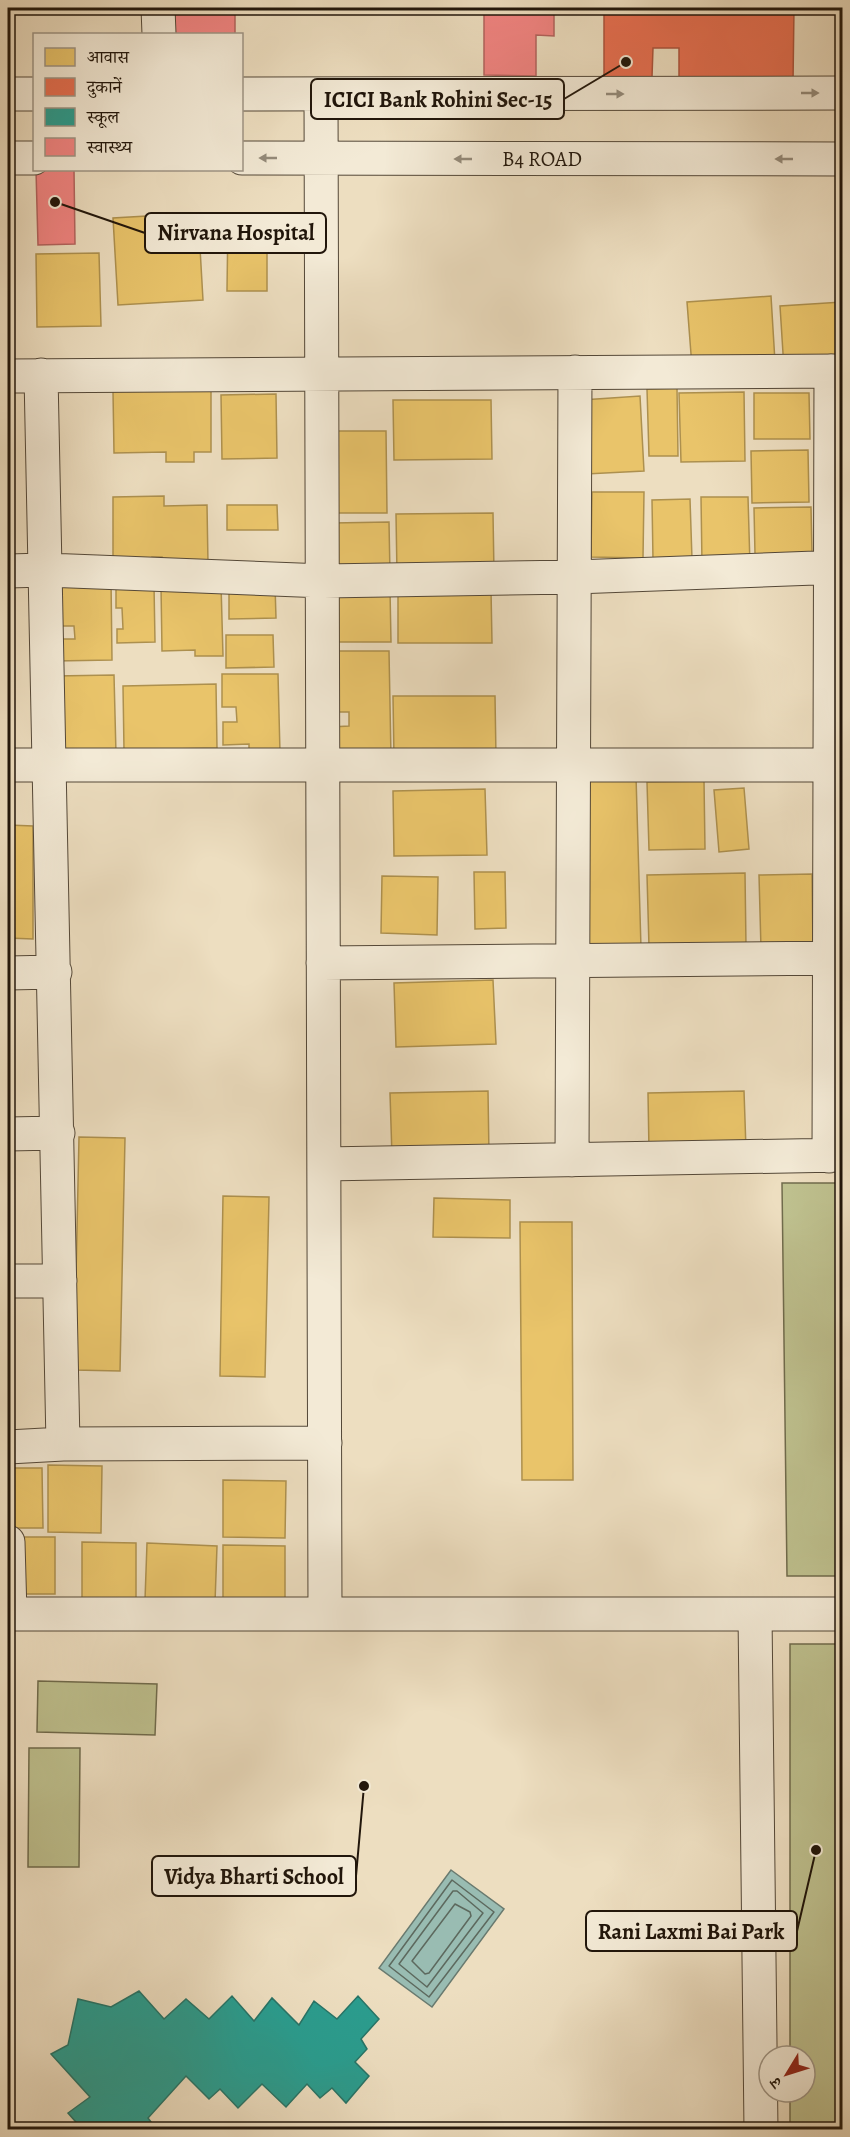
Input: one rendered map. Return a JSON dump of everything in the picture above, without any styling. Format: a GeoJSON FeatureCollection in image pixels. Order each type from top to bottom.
{"type":"FeatureCollection","features":[{"type":"Feature","properties":{"kind":"street"},"geometry":{"type":"LineString","coordinates":[[158,8],[159,33]]}},
{"type":"Feature","properties":{"kind":"street"},"geometry":{"type":"LineString","coordinates":[[243,94],[843,93]]}},
{"type":"Feature","properties":{"kind":"street"},"geometry":{"type":"LineString","coordinates":[[8,94],[33,94]]}},
{"type":"Feature","properties":{"kind":"street"},"geometry":{"type":"LineString","coordinates":[[321,94],[325,1614]]}},
{"type":"Feature","properties":{"kind":"street"},"geometry":{"type":"LineString","coordinates":[[8,158],[33,158]]}},
{"type":"Feature","properties":{"kind":"street","name":"B4 ROAD"},"geometry":{"type":"LineString","coordinates":[[243,158],[843,159]]}},
{"type":"Feature","properties":{"kind":"street"},"geometry":{"type":"LineString","coordinates":[[8,376],[837,371],[836,1156],[324,1164]]}},
{"type":"Feature","properties":{"kind":"street"},"geometry":{"type":"LineString","coordinates":[[572,1160],[575,372]]}},
{"type":"Feature","properties":{"kind":"street"},"geometry":{"type":"LineString","coordinates":[[41,375],[51,764],[63,1444]]}},
{"type":"Feature","properties":{"kind":"street"},"geometry":{"type":"LineString","coordinates":[[8,571],[46,570],[324,581],[574,577],[836,567]]}},
{"type":"Feature","properties":{"kind":"street"},"geometry":{"type":"LineString","coordinates":[[8,765],[836,765]]}},
{"type":"Feature","properties":{"kind":"street"},"geometry":{"type":"LineString","coordinates":[[323,963],[836,958]]}},
{"type":"Feature","properties":{"kind":"street"},"geometry":{"type":"LineString","coordinates":[[8,973],[55,972]]}},
{"type":"Feature","properties":{"kind":"street"},"geometry":{"type":"LineString","coordinates":[[8,1134],[57,1133]]}},
{"type":"Feature","properties":{"kind":"street"},"geometry":{"type":"LineString","coordinates":[[8,1281],[60,1281]]}},
{"type":"Feature","properties":{"kind":"street"},"geometry":{"type":"LineString","coordinates":[[8,1447],[63,1444],[325,1443]]}},
{"type":"Feature","properties":{"kind":"street"},"geometry":{"type":"LineString","coordinates":[[8,1542],[9,1614],[843,1614]]}},
{"type":"Feature","properties":{"kind":"street"},"geometry":{"type":"LineString","coordinates":[[755,1614],[761,2130]]}},
{"type":"Feature","properties":{"kind":"green space"},"geometry":{"type":"Polygon","coordinates":[[[782,1183],[842,1183],[842,1576],[787,1576],[782,1183]]]}},
{"type":"Feature","properties":{"kind":"green space"},"geometry":{"type":"Polygon","coordinates":[[[790,1644],[842,1644],[842,2129],[790,2129],[790,2104],[817,2104],[817,2044],[790,2044],[790,1644]]]}},
{"type":"Feature","properties":{"kind":"green space"},"geometry":{"type":"Polygon","coordinates":[[[38,1681],[157,1684],[155,1735],[37,1732],[38,1681]]]}},
{"type":"Feature","properties":{"kind":"green space"},"geometry":{"type":"Polygon","coordinates":[[[29,1748],[80,1748],[79,1867],[28,1867],[29,1748]]]}},
{"type":"Feature","properties":{"kind":"water"},"geometry":{"type":"Polygon","coordinates":[[[451,1870],[504,1909],[432,2007],[379,1968],[451,1870]]]}},
{"type":"Feature","properties":{"kind":"building: आवास"},"geometry":{"type":"Polygon","coordinates":[[[198,213],[203,300],[118,305],[113,218],[198,213]]]}},
{"type":"Feature","properties":{"kind":"building: आवास"},"geometry":{"type":"Polygon","coordinates":[[[228,217],[267,217],[267,291],[227,291],[228,217]]]}},
{"type":"Feature","properties":{"kind":"building: आवास"},"geometry":{"type":"Polygon","coordinates":[[[99,253],[101,326],[37,327],[36,254],[99,253]]]}},
{"type":"Feature","properties":{"kind":"building: आवास"},"geometry":{"type":"Polygon","coordinates":[[[771,296],[775,362],[692,367],[687,302],[771,296]]]}},
{"type":"Feature","properties":{"kind":"building: आवास"},"geometry":{"type":"Polygon","coordinates":[[[842,302],[842,366],[784,369],[780,306],[842,302]]]}},
{"type":"Feature","properties":{"kind":"building: आवास"},"geometry":{"type":"Polygon","coordinates":[[[677,388],[678,456],[649,456],[647,389],[677,388]]]}},
{"type":"Feature","properties":{"kind":"building: आवास"},"geometry":{"type":"Polygon","coordinates":[[[113,391],[211,391],[211,452],[194,452],[194,462],[166,462],[166,452],[114,453],[113,391]]]}},
{"type":"Feature","properties":{"kind":"building: आवास"},"geometry":{"type":"Polygon","coordinates":[[[744,392],[745,461],[681,462],[679,393],[744,392]]]}},
{"type":"Feature","properties":{"kind":"building: आवास"},"geometry":{"type":"Polygon","coordinates":[[[754,393],[809,393],[810,439],[754,439],[754,393]]]}},
{"type":"Feature","properties":{"kind":"building: आवास"},"geometry":{"type":"Polygon","coordinates":[[[276,394],[277,458],[222,459],[221,395],[276,394]]]}},
{"type":"Feature","properties":{"kind":"building: आवास"},"geometry":{"type":"Polygon","coordinates":[[[640,396],[644,471],[586,474],[582,400],[640,396]]]}},
{"type":"Feature","properties":{"kind":"building: आवास"},"geometry":{"type":"Polygon","coordinates":[[[393,400],[491,400],[492,459],[394,460],[393,400]]]}},
{"type":"Feature","properties":{"kind":"building: आवास"},"geometry":{"type":"Polygon","coordinates":[[[333,431],[386,431],[387,513],[334,513],[333,431]]]}},
{"type":"Feature","properties":{"kind":"building: आवास"},"geometry":{"type":"Polygon","coordinates":[[[808,450],[809,502],[752,503],[751,451],[808,450]]]}},
{"type":"Feature","properties":{"kind":"building: आवास"},"geometry":{"type":"Polygon","coordinates":[[[592,492],[644,492],[643,558],[591,557],[592,492]]]}},
{"type":"Feature","properties":{"kind":"building: आवास"},"geometry":{"type":"Polygon","coordinates":[[[164,496],[164,506],[207,505],[208,564],[162,564],[162,557],[152,557],[152,564],[113,564],[113,497],[164,496]]]}},
{"type":"Feature","properties":{"kind":"building: आवास"},"geometry":{"type":"Polygon","coordinates":[[[701,497],[748,497],[750,565],[702,565],[701,497]]]}},
{"type":"Feature","properties":{"kind":"building: आवास"},"geometry":{"type":"Polygon","coordinates":[[[690,499],[692,559],[653,560],[652,500],[690,499]]]}},
{"type":"Feature","properties":{"kind":"building: आवास"},"geometry":{"type":"Polygon","coordinates":[[[227,505],[277,505],[278,530],[227,530],[227,505]]]}},
{"type":"Feature","properties":{"kind":"building: आवास"},"geometry":{"type":"Polygon","coordinates":[[[811,507],[812,553],[755,554],[754,508],[811,507]]]}},
{"type":"Feature","properties":{"kind":"building: आवास"},"geometry":{"type":"Polygon","coordinates":[[[493,513],[494,574],[397,575],[396,514],[493,513]]]}},
{"type":"Feature","properties":{"kind":"building: आवास"},"geometry":{"type":"Polygon","coordinates":[[[389,522],[390,575],[333,576],[333,523],[389,522]]]}},
{"type":"Feature","properties":{"kind":"building: आवास"},"geometry":{"type":"Polygon","coordinates":[[[111,579],[112,660],[55,661],[55,639],[75,639],[74,626],[55,626],[54,580],[111,579]]]}},
{"type":"Feature","properties":{"kind":"building: आवास"},"geometry":{"type":"Polygon","coordinates":[[[221,584],[223,656],[195,656],[195,650],[162,651],[161,586],[221,584]]]}},
{"type":"Feature","properties":{"kind":"building: आवास"},"geometry":{"type":"Polygon","coordinates":[[[116,585],[154,585],[155,642],[117,643],[117,629],[123,629],[122,608],[116,608],[116,585]]]}},
{"type":"Feature","properties":{"kind":"building: आवास"},"geometry":{"type":"Polygon","coordinates":[[[275,585],[276,618],[229,619],[229,586],[275,585]]]}},
{"type":"Feature","properties":{"kind":"building: आवास"},"geometry":{"type":"Polygon","coordinates":[[[332,590],[390,590],[391,642],[332,642],[332,590]]]}},
{"type":"Feature","properties":{"kind":"building: आवास"},"geometry":{"type":"Polygon","coordinates":[[[491,590],[492,643],[398,643],[398,591],[491,590]]]}},
{"type":"Feature","properties":{"kind":"building: आवास"},"geometry":{"type":"Polygon","coordinates":[[[226,635],[273,635],[274,667],[226,668],[226,635]]]}},
{"type":"Feature","properties":{"kind":"building: आवास"},"geometry":{"type":"Polygon","coordinates":[[[331,651],[389,651],[391,758],[332,758],[331,727],[349,726],[349,712],[331,712],[331,651]]]}},
{"type":"Feature","properties":{"kind":"building: आवास"},"geometry":{"type":"Polygon","coordinates":[[[222,674],[278,674],[280,753],[249,753],[249,744],[223,745],[223,722],[237,722],[236,707],[222,707],[222,674]]]}},
{"type":"Feature","properties":{"kind":"building: आवास"},"geometry":{"type":"Polygon","coordinates":[[[114,675],[116,754],[57,755],[55,676],[114,675]]]}},
{"type":"Feature","properties":{"kind":"building: आवास"},"geometry":{"type":"Polygon","coordinates":[[[216,684],[217,748],[124,750],[123,686],[216,684]]]}},
{"type":"Feature","properties":{"kind":"building: आवास"},"geometry":{"type":"Polygon","coordinates":[[[393,696],[495,696],[496,757],[394,758],[393,696]]]}},
{"type":"Feature","properties":{"kind":"building: आवास"},"geometry":{"type":"Polygon","coordinates":[[[636,776],[641,948],[588,950],[582,777],[636,776]]]}},
{"type":"Feature","properties":{"kind":"building: आवास"},"geometry":{"type":"Polygon","coordinates":[[[704,781],[705,849],[649,850],[647,782],[704,781]]]}},
{"type":"Feature","properties":{"kind":"building: आवास"},"geometry":{"type":"Polygon","coordinates":[[[744,788],[749,849],[719,852],[714,790],[744,788]]]}},
{"type":"Feature","properties":{"kind":"building: आवास"},"geometry":{"type":"Polygon","coordinates":[[[485,789],[487,855],[394,856],[393,791],[485,789]]]}},
{"type":"Feature","properties":{"kind":"building: आवास"},"geometry":{"type":"Polygon","coordinates":[[[8,825],[33,826],[33,939],[8,938],[8,825]]]}},
{"type":"Feature","properties":{"kind":"building: आवास"},"geometry":{"type":"Polygon","coordinates":[[[474,872],[505,872],[506,928],[475,929],[474,872]]]}},
{"type":"Feature","properties":{"kind":"building: आवास"},"geometry":{"type":"Polygon","coordinates":[[[745,873],[746,946],[649,947],[647,875],[745,873]]]}},
{"type":"Feature","properties":{"kind":"building: आवास"},"geometry":{"type":"Polygon","coordinates":[[[812,874],[813,949],[761,949],[759,875],[812,874]]]}},
{"type":"Feature","properties":{"kind":"building: आवास"},"geometry":{"type":"Polygon","coordinates":[[[382,876],[438,877],[437,935],[381,933],[382,876]]]}},
{"type":"Feature","properties":{"kind":"building: आवास"},"geometry":{"type":"Polygon","coordinates":[[[493,980],[496,1044],[396,1047],[394,983],[493,980]]]}},
{"type":"Feature","properties":{"kind":"building: आवास"},"geometry":{"type":"Polygon","coordinates":[[[488,1091],[489,1155],[392,1157],[390,1093],[488,1091]]]}},
{"type":"Feature","properties":{"kind":"building: आवास"},"geometry":{"type":"Polygon","coordinates":[[[744,1091],[746,1149],[649,1151],[648,1093],[744,1091]]]}},
{"type":"Feature","properties":{"kind":"building: आवास"},"geometry":{"type":"Polygon","coordinates":[[[79,1137],[125,1138],[120,1371],[74,1370],[79,1137]]]}},
{"type":"Feature","properties":{"kind":"building: आवास"},"geometry":{"type":"Polygon","coordinates":[[[223,1196],[269,1197],[265,1377],[220,1376],[223,1196]]]}},
{"type":"Feature","properties":{"kind":"building: आवास"},"geometry":{"type":"Polygon","coordinates":[[[434,1198],[510,1200],[510,1238],[433,1237],[434,1198]]]}},
{"type":"Feature","properties":{"kind":"building: आवास"},"geometry":{"type":"Polygon","coordinates":[[[520,1222],[572,1222],[573,1480],[522,1480],[520,1222]]]}},
{"type":"Feature","properties":{"kind":"building: आवास"},"geometry":{"type":"Polygon","coordinates":[[[48,1465],[102,1466],[101,1533],[48,1532],[48,1465]]]}},
{"type":"Feature","properties":{"kind":"building: आवास"},"geometry":{"type":"Polygon","coordinates":[[[13,1468],[42,1468],[43,1528],[13,1528],[13,1468]]]}},
{"type":"Feature","properties":{"kind":"building: आवास"},"geometry":{"type":"Polygon","coordinates":[[[223,1480],[286,1481],[285,1538],[223,1537],[223,1480]]]}},
{"type":"Feature","properties":{"kind":"building: आवास"},"geometry":{"type":"Polygon","coordinates":[[[15,1537],[55,1537],[55,1594],[15,1594],[15,1537]]]}},
{"type":"Feature","properties":{"kind":"building: आवास"},"geometry":{"type":"Polygon","coordinates":[[[82,1542],[136,1543],[136,1599],[82,1599],[82,1542]]]}},
{"type":"Feature","properties":{"kind":"building: आवास"},"geometry":{"type":"Polygon","coordinates":[[[147,1543],[217,1546],[215,1603],[145,1600],[147,1543]]]}},
{"type":"Feature","properties":{"kind":"building: आवास"},"geometry":{"type":"Polygon","coordinates":[[[223,1545],[285,1546],[285,1602],[223,1602],[223,1545]]]}},
{"type":"Feature","properties":{"kind":"building: दुकानें"},"geometry":{"type":"Polygon","coordinates":[[[604,8],[794,8],[793,83],[679,81],[679,48],[653,48],[652,77],[604,77],[604,8]]]}},
{"type":"Feature","properties":{"kind":"building: स्कूल"},"geometry":{"type":"Polygon","coordinates":[[[139,1991],[164,2019],[186,1999],[209,2019],[232,1996],[254,2021],[272,1998],[299,2025],[314,2001],[337,2019],[358,1996],[379,2019],[361,2039],[367,2049],[355,2062],[369,2076],[346,2103],[332,2088],[320,2098],[307,2084],[286,2107],[262,2084],[238,2108],[220,2089],[209,2099],[186,2076],[148,2118],[157,2130],[83,2130],[68,2113],[90,2097],[51,2054],[68,2045],[78,1999],[111,2007],[139,1991]]]}},
{"type":"Feature","properties":{"kind":"building: स्वास्थ्य"},"geometry":{"type":"Polygon","coordinates":[[[175,8],[235,8],[235,33],[175,33],[175,8]]]}},
{"type":"Feature","properties":{"kind":"building: स्वास्थ्य"},"geometry":{"type":"Polygon","coordinates":[[[484,8],[554,8],[554,36],[536,35],[536,76],[484,75],[484,8]]]}},
{"type":"Feature","properties":{"kind":"building: स्वास्थ्य"},"geometry":{"type":"Polygon","coordinates":[[[36,171],[74,171],[75,244],[38,245],[36,171]]]}},
{"type":"Feature","properties":{"kind":"place","name":"ICICI Bank Rohini Sec-15"},"geometry":{"type":"Point","coordinates":[626,62]}},
{"type":"Feature","properties":{"kind":"place","name":"Nirvana Hospital"},"geometry":{"type":"Point","coordinates":[55,202]}},
{"type":"Feature","properties":{"kind":"place","name":"Vidya Bharti School"},"geometry":{"type":"Point","coordinates":[364,1786]}},
{"type":"Feature","properties":{"kind":"place","name":"Rani Laxmi Bai Park"},"geometry":{"type":"Point","coordinates":[816,1850]}}]}
